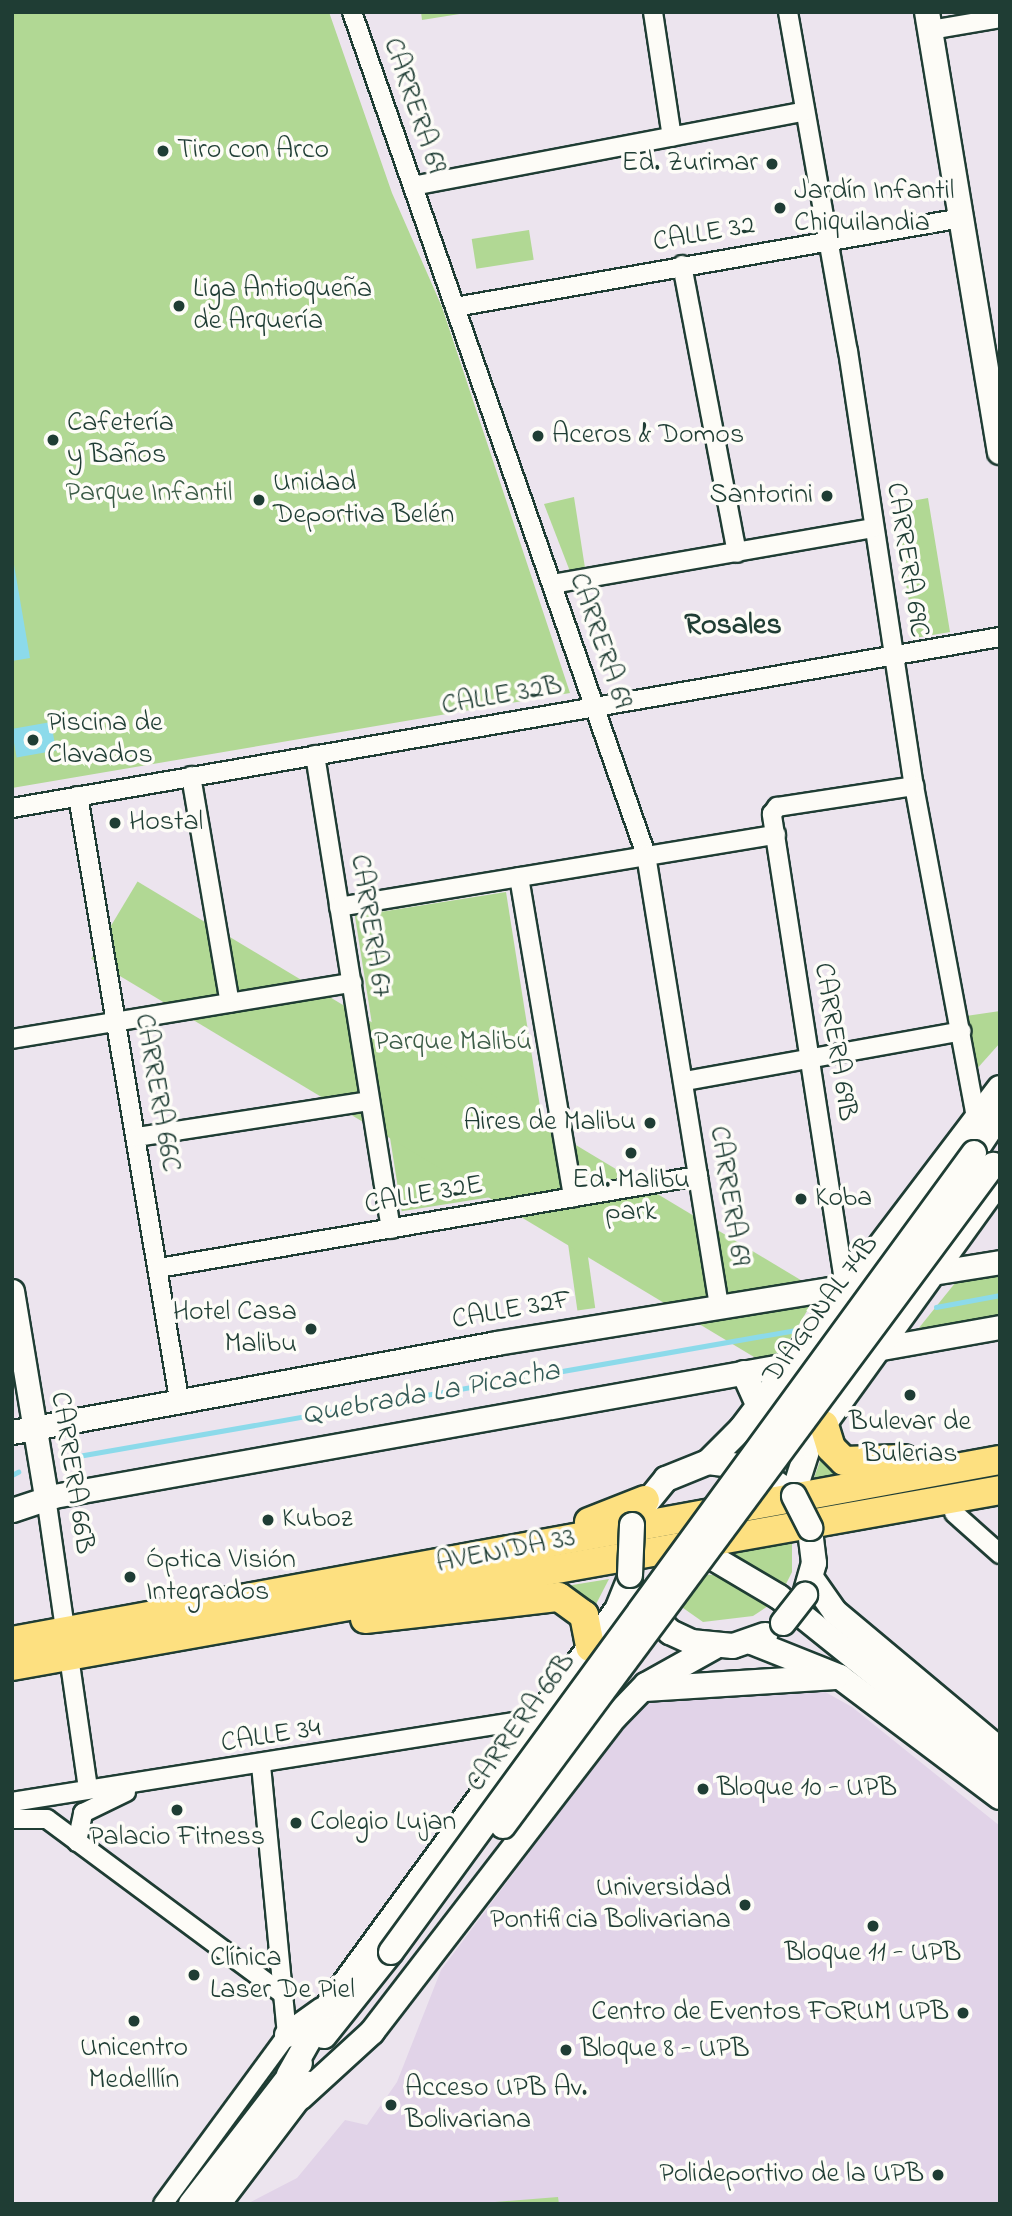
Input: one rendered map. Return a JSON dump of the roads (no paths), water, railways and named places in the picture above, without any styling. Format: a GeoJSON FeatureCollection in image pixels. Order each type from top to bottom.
{"type":"FeatureCollection","features":[{"type":"Feature","properties":{"kind":"main road"},"geometry":{"type":"LineString","coordinates":[[928,21],[995,397],[1000,452]]}},
{"type":"Feature","properties":{"kind":"main road"},"geometry":{"type":"LineString","coordinates":[[708,1462],[758,1405],[918,1189],[988,1115],[1000,1088]]}},
{"type":"Feature","properties":{"kind":"main road","name":"DIAGONAL 74B"},"geometry":{"type":"LineString","coordinates":[[698,1544],[992,1164],[988,1115]]}},
{"type":"Feature","properties":{"kind":"main road"},"geometry":{"type":"LineString","coordinates":[[793,1495],[802,1457],[968,1224],[992,1164]]}},
{"type":"Feature","properties":{"kind":"main road"},"geometry":{"type":"LineString","coordinates":[[918,1189],[937,1215],[968,1224]]}},
{"type":"Feature","properties":{"kind":"main road"},"geometry":{"type":"LineString","coordinates":[[881,1281],[911,1304]]}},
{"type":"Feature","properties":{"kind":"main road"},"geometry":{"type":"LineString","coordinates":[[744,1373],[758,1405]]}},
{"type":"Feature","properties":{"kind":"main road"},"geometry":{"type":"LineString","coordinates":[[824,1425],[836,1456],[854,1464],[1000,1444]]}},
{"type":"Feature","properties":{"kind":"main road","name":"AVENIDA 33"},"geometry":{"type":"LineString","coordinates":[[264,1610],[1000,1460]]}},
{"type":"Feature","properties":{"kind":"main road"},"geometry":{"type":"LineString","coordinates":[[289,2075],[328,2006],[590,1647],[630,1576],[639,1512],[673,1475],[708,1462],[755,1468],[793,1495],[812,1535],[808,1587],[783,1623],[752,1642],[714,1647],[641,1689],[615,1717],[372,2032],[300,2098]]}},
{"type":"Feature","properties":{"kind":"main road","name":"AVENIDA 33"},"geometry":{"type":"LineString","coordinates":[[12,1666],[67,1644],[264,1610],[698,1544],[1000,1490]]}},
{"type":"Feature","properties":{"kind":"main road"},"geometry":{"type":"LineString","coordinates":[[812,1535],[954,1513],[1000,1503]]}},
{"type":"Feature","properties":{"kind":"main road"},"geometry":{"type":"LineString","coordinates":[[264,1610],[375,1561],[639,1512]]}},
{"type":"Feature","properties":{"kind":"main road"},"geometry":{"type":"LineString","coordinates":[[698,1544],[779,1597],[1000,1776]]}},
{"type":"Feature","properties":{"kind":"main road","name":"CARRERA 66B"},"geometry":{"type":"LineString","coordinates":[[218,2204],[300,2098],[397,1954],[698,1544]]}},
{"type":"Feature","properties":{"kind":"main road"},"geometry":{"type":"LineString","coordinates":[[630,1576],[639,1598],[670,1632],[714,1647]]}},
{"type":"Feature","properties":{"kind":"main road"},"geometry":{"type":"LineString","coordinates":[[808,1587],[1000,1749]]}},
{"type":"Feature","properties":{"kind":"main road"},"geometry":{"type":"LineString","coordinates":[[264,1610],[429,1616],[559,1597],[584,1615],[590,1647]]}},
{"type":"Feature","properties":{"kind":"main road","name":"AVENIDA 33"},"geometry":{"type":"LineString","coordinates":[[12,1641],[67,1644]]}},
{"type":"Feature","properties":{"kind":"main road"},"geometry":{"type":"LineString","coordinates":[[752,1642],[841,1677],[1000,1797]]}},
{"type":"Feature","properties":{"kind":"main road"},"geometry":{"type":"LineString","coordinates":[[641,1689],[841,1677]]}},
{"type":"Feature","properties":{"kind":"main road"},"geometry":{"type":"LineString","coordinates":[[560,1689],[583,1715],[615,1717]]}},
{"type":"Feature","properties":{"kind":"main road"},"geometry":{"type":"LineString","coordinates":[[506,1764],[527,1765],[544,1777],[549,1804]]}},
{"type":"Feature","properties":{"kind":"main road","name":"CARRERA 66B"},"geometry":{"type":"LineString","coordinates":[[191,2204],[289,2075],[397,1954]]}},
{"type":"Feature","properties":{"kind":"main road"},"geometry":{"type":"LineString","coordinates":[[287,2035],[328,2006]]}},
{"type":"Feature","properties":{"kind":"street","name":"CARRERA 69"},"geometry":{"type":"LineString","coordinates":[[352,12],[646,855],[685,1081],[719,1307]]}},
{"type":"Feature","properties":{"kind":"street"},"geometry":{"type":"LineString","coordinates":[[653,12],[672,137]]}},
{"type":"Feature","properties":{"kind":"street","name":"CARRERA 69C"},"geometry":{"type":"LineString","coordinates":[[788,12],[828,240],[914,786],[962,1031],[988,1115]]}},
{"type":"Feature","properties":{"kind":"street"},"geometry":{"type":"LineString","coordinates":[[928,21],[1000,18]]}},
{"type":"Feature","properties":{"kind":"street"},"geometry":{"type":"LineString","coordinates":[[413,186],[805,111]]}},
{"type":"Feature","properties":{"kind":"street","name":"CALLE 32"},"geometry":{"type":"LineString","coordinates":[[455,307],[682,265],[962,218]]}},
{"type":"Feature","properties":{"kind":"street"},"geometry":{"type":"LineString","coordinates":[[682,265],[737,553]]}},
{"type":"Feature","properties":{"kind":"street"},"geometry":{"type":"LineString","coordinates":[[552,584],[872,528]]}},
{"type":"Feature","properties":{"kind":"street","name":"CALLE 32B"},"geometry":{"type":"LineString","coordinates":[[12,807],[1000,637]]}},
{"type":"Feature","properties":{"kind":"street","name":"CARRERA 67"},"geometry":{"type":"LineString","coordinates":[[315,755],[391,1228]]}},
{"type":"Feature","properties":{"kind":"street"},"geometry":{"type":"LineString","coordinates":[[191,776],[230,1003]]}},
{"type":"Feature","properties":{"kind":"street","name":"CARRERA 69B"},"geometry":{"type":"LineString","coordinates":[[845,1287],[776,835],[777,807],[914,786]]}},
{"type":"Feature","properties":{"kind":"street","name":"CARRERA 66C"},"geometry":{"type":"LineString","coordinates":[[78,796],[159,1268],[178,1399]]}},
{"type":"Feature","properties":{"kind":"street"},"geometry":{"type":"LineString","coordinates":[[340,907],[776,835]]}},
{"type":"Feature","properties":{"kind":"street"},"geometry":{"type":"LineString","coordinates":[[519,877],[573,1197]]}},
{"type":"Feature","properties":{"kind":"street"},"geometry":{"type":"LineString","coordinates":[[12,1039],[352,983]]}},
{"type":"Feature","properties":{"kind":"street"},"geometry":{"type":"LineString","coordinates":[[685,1081],[962,1031]]}},
{"type":"Feature","properties":{"kind":"street"},"geometry":{"type":"LineString","coordinates":[[137,1137],[369,1101]]}},
{"type":"Feature","properties":{"kind":"street","name":"CALLE 32E"},"geometry":{"type":"LineString","coordinates":[[159,1268],[698,1176]]}},
{"type":"Feature","properties":{"kind":"street","name":"CALLE 32F"},"geometry":{"type":"LineString","coordinates":[[12,1432],[36,1431],[178,1399],[1000,1262]]}},
{"type":"Feature","properties":{"kind":"street","name":"CARRERA 66B"},"geometry":{"type":"LineString","coordinates":[[12,1291],[36,1431],[88,1788]]}},
{"type":"Feature","properties":{"kind":"street"},"geometry":{"type":"LineString","coordinates":[[12,1510],[45,1491],[1000,1328]]}},
{"type":"Feature","properties":{"kind":"street"},"geometry":{"type":"LineString","coordinates":[[954,1513],[1000,1554]]}},
{"type":"Feature","properties":{"kind":"street","name":"CALLE 34"},"geometry":{"type":"LineString","coordinates":[[12,1802],[88,1788],[149,1784],[538,1718]]}},
{"type":"Feature","properties":{"kind":"street"},"geometry":{"type":"LineString","coordinates":[[163,2204],[287,2035],[261,1765]]}},
{"type":"Feature","properties":{"kind":"street"},"geometry":{"type":"LineString","coordinates":[[77,1842],[83,1813],[93,1803],[149,1784]]}},
{"type":"Feature","properties":{"kind":"street"},"geometry":{"type":"LineString","coordinates":[[12,1819],[47,1819],[284,1995]]}},
{"type":"Feature","properties":{"kind":"water"},"geometry":{"type":"Polygon","coordinates":[[[12,553],[30,658],[12,661],[12,553]]]}},
{"type":"Feature","properties":{"kind":"water","name":"Piscina de Clavados"},"geometry":{"type":"Polygon","coordinates":[[[51,722],[56,751],[17,758],[12,729],[51,722]]]}},
{"type":"Feature","properties":{"kind":"waterway","name":"Quebrada La Picacha"},"geometry":{"type":"LineString","coordinates":[[936,1307],[1000,1295]]}},
{"type":"Feature","properties":{"kind":"waterway","name":"Quebrada La Picacha"},"geometry":{"type":"LineString","coordinates":[[67,1458],[796,1330]]}},
{"type":"Feature","properties":{"kind":"waterway","name":"Quebrada La Picacha"},"geometry":{"type":"LineString","coordinates":[[12,1475],[18,1472]]}},
{"type":"Feature","properties":{"kind":"place","name":"Tiro con Arco"},"geometry":{"type":"Point","coordinates":[163,151]}},
{"type":"Feature","properties":{"kind":"place","name":"Ed. Zurimar"},"geometry":{"type":"Point","coordinates":[772,164]}},
{"type":"Feature","properties":{"kind":"place","name":"Jardín Infantil Chiquilandia"},"geometry":{"type":"Point","coordinates":[780,208]}},
{"type":"Feature","properties":{"kind":"place","name":"Liga Antioqueña de Arquería"},"geometry":{"type":"Point","coordinates":[179,306]}},
{"type":"Feature","properties":{"kind":"place","name":"Aceros & Domos"},"geometry":{"type":"Point","coordinates":[538,436]}},
{"type":"Feature","properties":{"kind":"place","name":"Cafetería y Baños"},"geometry":{"type":"Point","coordinates":[53,440]}},
{"type":"Feature","properties":{"kind":"place","name":"Santorini"},"geometry":{"type":"Point","coordinates":[827,496]}},
{"type":"Feature","properties":{"kind":"place","name":"Unidad Deportiva Belén"},"geometry":{"type":"Point","coordinates":[259,500]}},
{"type":"Feature","properties":{"kind":"place","name":"Piscina de Clavados"},"geometry":{"type":"Point","coordinates":[33,740]}},
{"type":"Feature","properties":{"kind":"place","name":"Hostal"},"geometry":{"type":"Point","coordinates":[115,823]}},
{"type":"Feature","properties":{"kind":"place","name":"Aires de Malibu"},"geometry":{"type":"Point","coordinates":[650,1123]}},
{"type":"Feature","properties":{"kind":"place","name":"Ed. Malibu park"},"geometry":{"type":"Point","coordinates":[631,1153]}},
{"type":"Feature","properties":{"kind":"place","name":"Koba"},"geometry":{"type":"Point","coordinates":[801,1199]}},
{"type":"Feature","properties":{"kind":"place","name":"Hotel Casa Malibu"},"geometry":{"type":"Point","coordinates":[311,1329]}},
{"type":"Feature","properties":{"kind":"place","name":"Bulevar de Bulerias"},"geometry":{"type":"Point","coordinates":[910,1395]}},
{"type":"Feature","properties":{"kind":"place","name":"Kuboz"},"geometry":{"type":"Point","coordinates":[268,1520]}},
{"type":"Feature","properties":{"kind":"place","name":"Óptica Visión Integrados"},"geometry":{"type":"Point","coordinates":[130,1577]}},
{"type":"Feature","properties":{"kind":"place","name":"Bloque 10 - UPB"},"geometry":{"type":"Point","coordinates":[703,1789]}},
{"type":"Feature","properties":{"kind":"place","name":"Palacio Fitness"},"geometry":{"type":"Point","coordinates":[177,1810]}},
{"type":"Feature","properties":{"kind":"place","name":"Colegio Lujan"},"geometry":{"type":"Point","coordinates":[296,1823]}},
{"type":"Feature","properties":{"kind":"place","name":"Universidad Pontificia Bolivariana"},"geometry":{"type":"Point","coordinates":[745,1905]}},
{"type":"Feature","properties":{"kind":"place","name":"Bloque 11 - UPB"},"geometry":{"type":"Point","coordinates":[873,1926]}},
{"type":"Feature","properties":{"kind":"place","name":"Clínica Laser De Piel"},"geometry":{"type":"Point","coordinates":[194,1975]}},
{"type":"Feature","properties":{"kind":"place","name":"Centro de Eventos FORUM UPB"},"geometry":{"type":"Point","coordinates":[963,2013]}},
{"type":"Feature","properties":{"kind":"place","name":"Unicentro Medelllín"},"geometry":{"type":"Point","coordinates":[134,2021]}},
{"type":"Feature","properties":{"kind":"place","name":"Bloque 8 - UPB"},"geometry":{"type":"Point","coordinates":[566,2050]}},
{"type":"Feature","properties":{"kind":"place","name":"Acceso UPB Av. Bolivariana"},"geometry":{"type":"Point","coordinates":[391,2105]}},
{"type":"Feature","properties":{"kind":"place","name":"Polideportivo de la UPB"},"geometry":{"type":"Point","coordinates":[938,2175]}},
{"type":"Feature","properties":{"kind":"district","name":"Rosales"},"geometry":{"type":"Point","coordinates":[733,626]}},
{"type":"Feature","properties":{"kind":"park label","name":"Parque Infantil"},"geometry":{"type":"Point","coordinates":[149,494]}},
{"type":"Feature","properties":{"kind":"park label","name":"Parque Malibú"},"geometry":{"type":"Point","coordinates":[453,1043]}}]}
